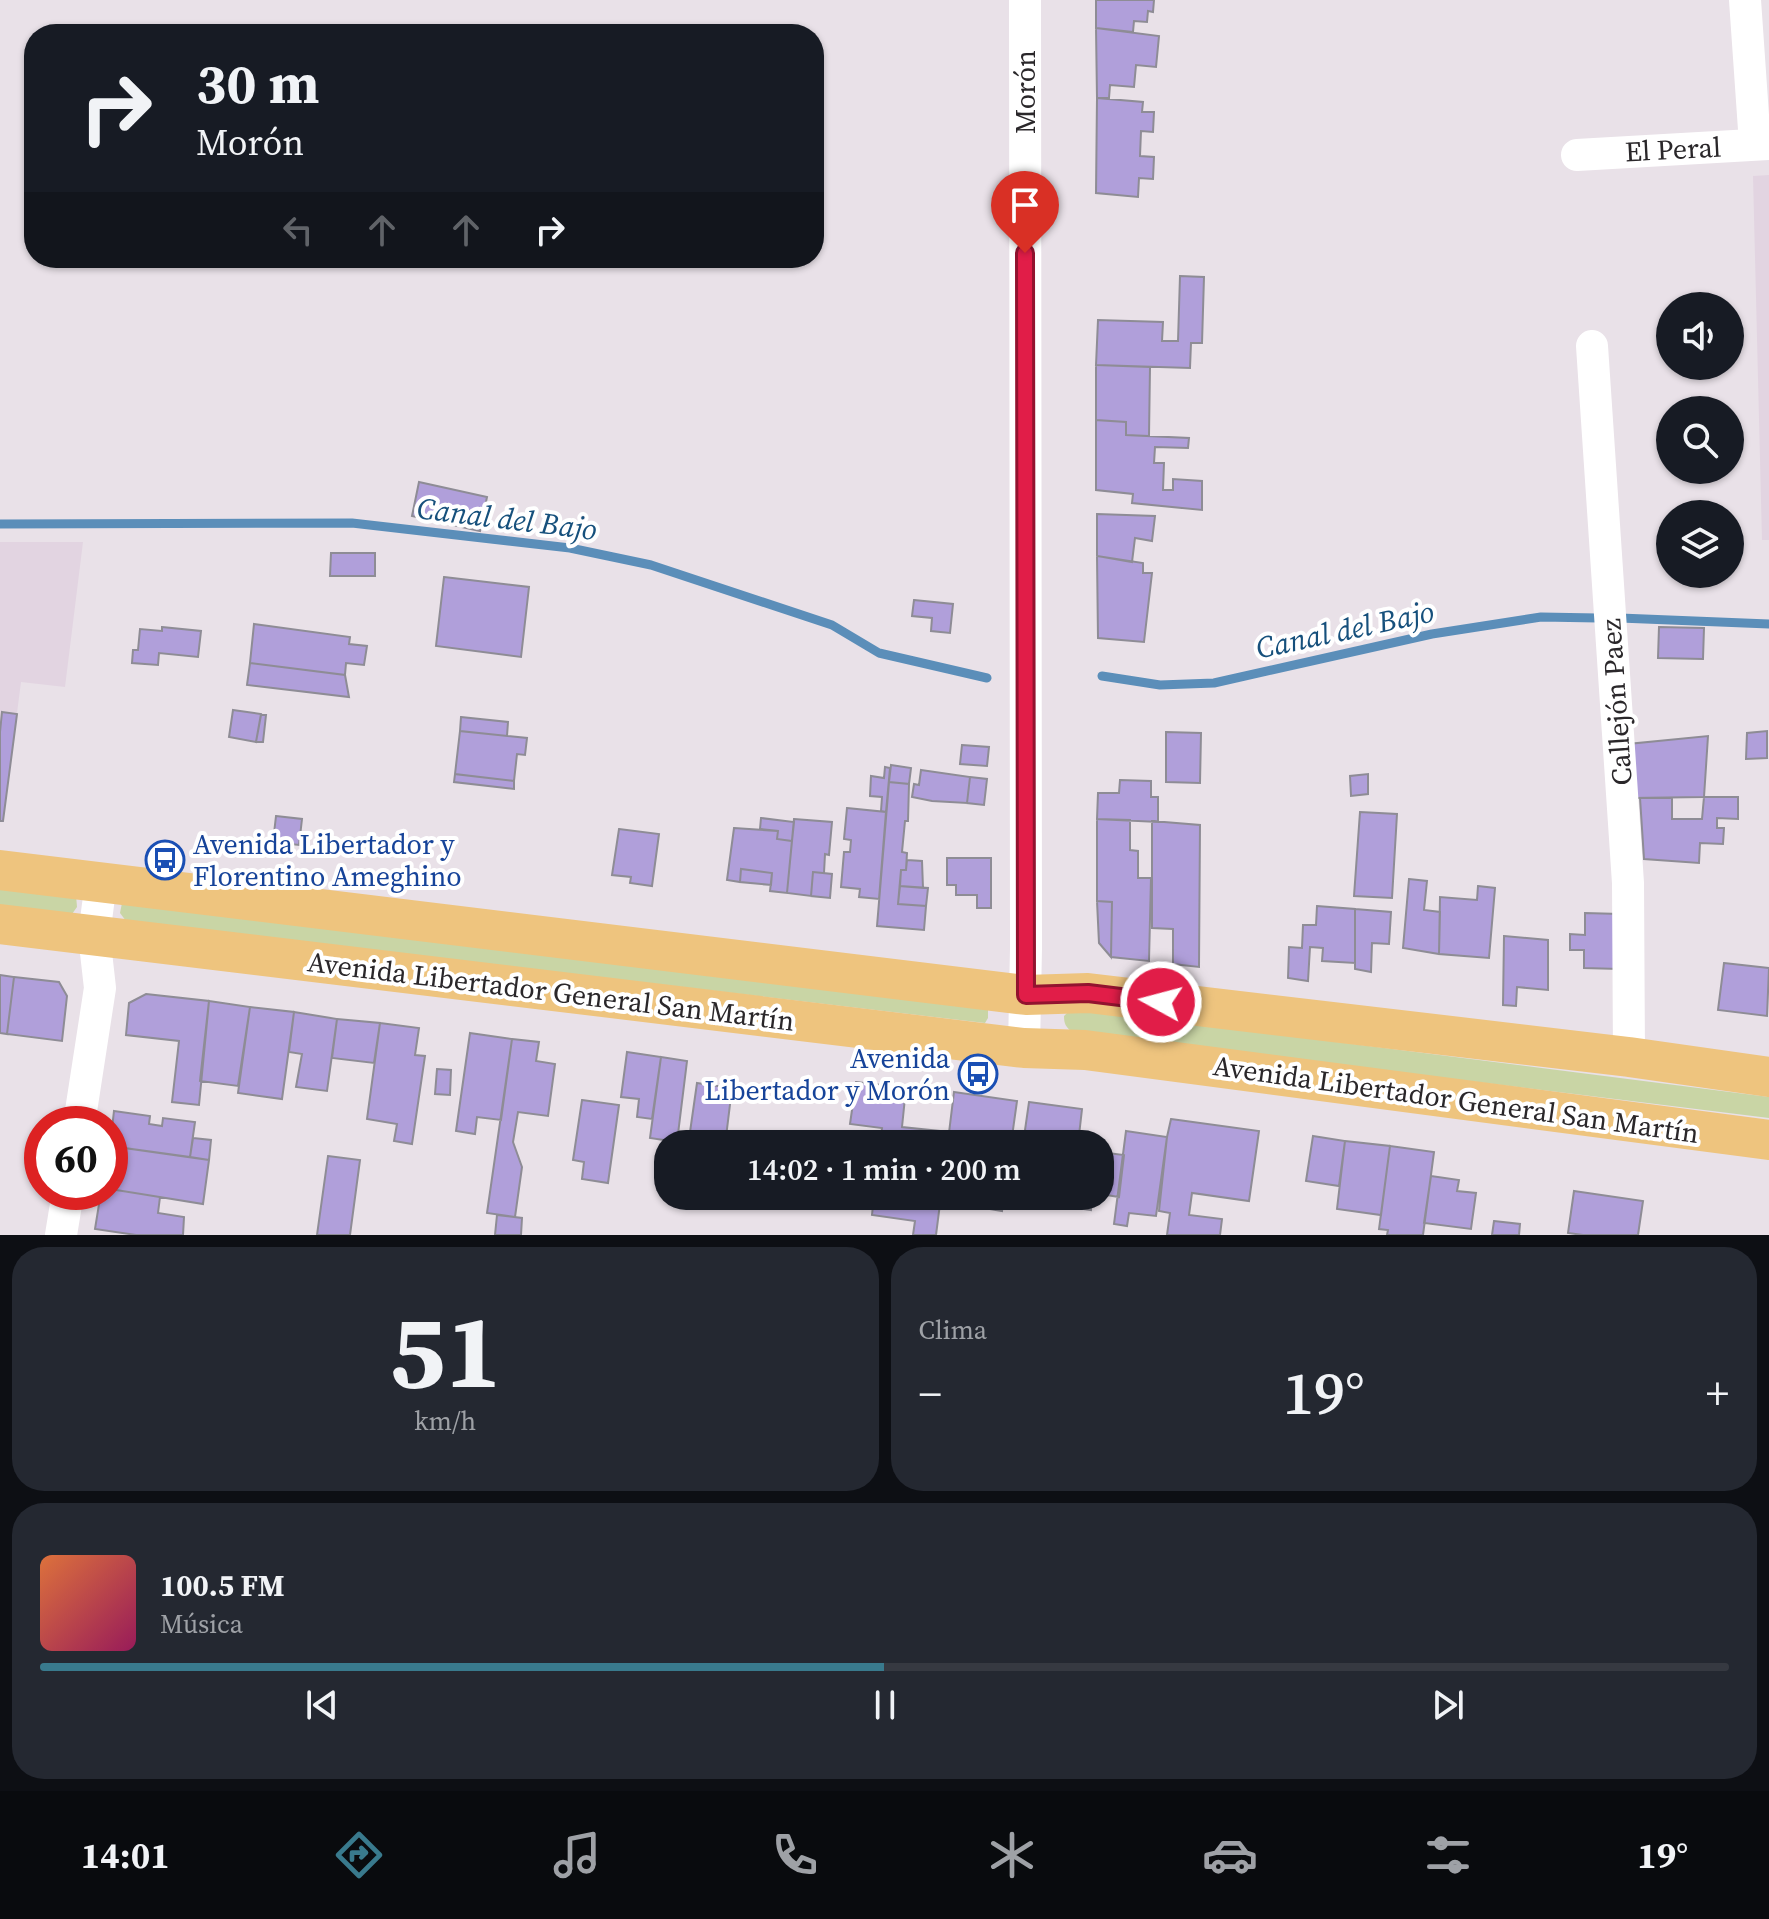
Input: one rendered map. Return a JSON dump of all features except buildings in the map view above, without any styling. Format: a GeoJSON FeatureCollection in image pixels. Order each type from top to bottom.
{"type":"FeatureCollection","features":[{"type":"Feature","properties":{"kind":"main road","name":"Avenida Libertador General San Martín"},"geometry":{"type":"LineString","coordinates":[[0,870],[1026,995],[1088,993],[1629,1057],[1769,1077]]}},
{"type":"Feature","properties":{"kind":"main road","name":"Avenida Libertador General San Martín"},"geometry":{"type":"LineString","coordinates":[[0,924],[1024,1048],[1085,1050],[1769,1140]]}},
{"type":"Feature","properties":{"kind":"street","name":"Morón"},"geometry":{"type":"LineString","coordinates":[[1024,1048],[1025,0]]}},
{"type":"Feature","properties":{"kind":"street"},"geometry":{"type":"LineString","coordinates":[[1745,0],[1762,144]]}},
{"type":"Feature","properties":{"kind":"street","name":"El Peral"},"geometry":{"type":"LineString","coordinates":[[1577,155],[1762,144]]}},
{"type":"Feature","properties":{"kind":"street","name":"Callejón Paez"},"geometry":{"type":"LineString","coordinates":[[1592,346],[1628,883],[1629,1057]]}},
{"type":"Feature","properties":{"kind":"street"},"geometry":{"type":"LineString","coordinates":[[82,1106],[100,988],[94,935],[101,882]]}},
{"type":"Feature","properties":{"kind":"street"},"geometry":{"type":"LineString","coordinates":[[61,1235],[65,1210]]}},
{"type":"Feature","properties":{"kind":"shaded area"},"geometry":{"type":"Polygon","coordinates":[[[1769,175],[1769,540],[1762,540],[1753,176],[1769,175]]]}},
{"type":"Feature","properties":{"kind":"shaded area"},"geometry":{"type":"Polygon","coordinates":[[[0,542],[83,542],[65,687],[21,682],[3,821],[0,821],[0,542]]]}},
{"type":"Feature","properties":{"kind":"green space"},"geometry":{"type":"Polygon","coordinates":[[[0,884],[76,895],[77,907],[72,914],[0,906],[0,884]]]}},
{"type":"Feature","properties":{"kind":"green space"},"geometry":{"type":"Polygon","coordinates":[[[122,903],[988,1009],[988,1018],[985,1023],[126,921],[120,913],[122,903]]]}},
{"type":"Feature","properties":{"kind":"green space"},"geometry":{"type":"Polygon","coordinates":[[[1077,1009],[1769,1097],[1769,1118],[1072,1032],[1064,1016],[1077,1009]]]}},
{"type":"Feature","properties":{"kind":"waterway","name":"Canal del Bajo"},"geometry":{"type":"LineString","coordinates":[[0,524],[352,523],[570,548],[651,565],[832,625],[879,653],[987,678]]}},
{"type":"Feature","properties":{"kind":"waterway","name":"Canal del Bajo"},"geometry":{"type":"LineString","coordinates":[[1102,676],[1160,685],[1214,683],[1432,634],[1541,617],[1598,618]]}},
{"type":"Feature","properties":{"kind":"waterway","name":"Canal del Bajo"},"geometry":{"type":"LineString","coordinates":[[1620,618],[1769,624]]}},
{"type":"Feature","properties":{"kind":"place","name":"Avenida Libertador y Florentino Ameghino"},"geometry":{"type":"Point","coordinates":[165,860]}},
{"type":"Feature","properties":{"kind":"place","name":"Avenida Libertador y Morón"},"geometry":{"type":"Point","coordinates":[978,1074]}},
{"type":"Feature","properties":{"kind":"route"},"geometry":{"type":"LineString","coordinates":[[1025,253],[1026,995],[1088,993],[1161,1002]]}}]}
